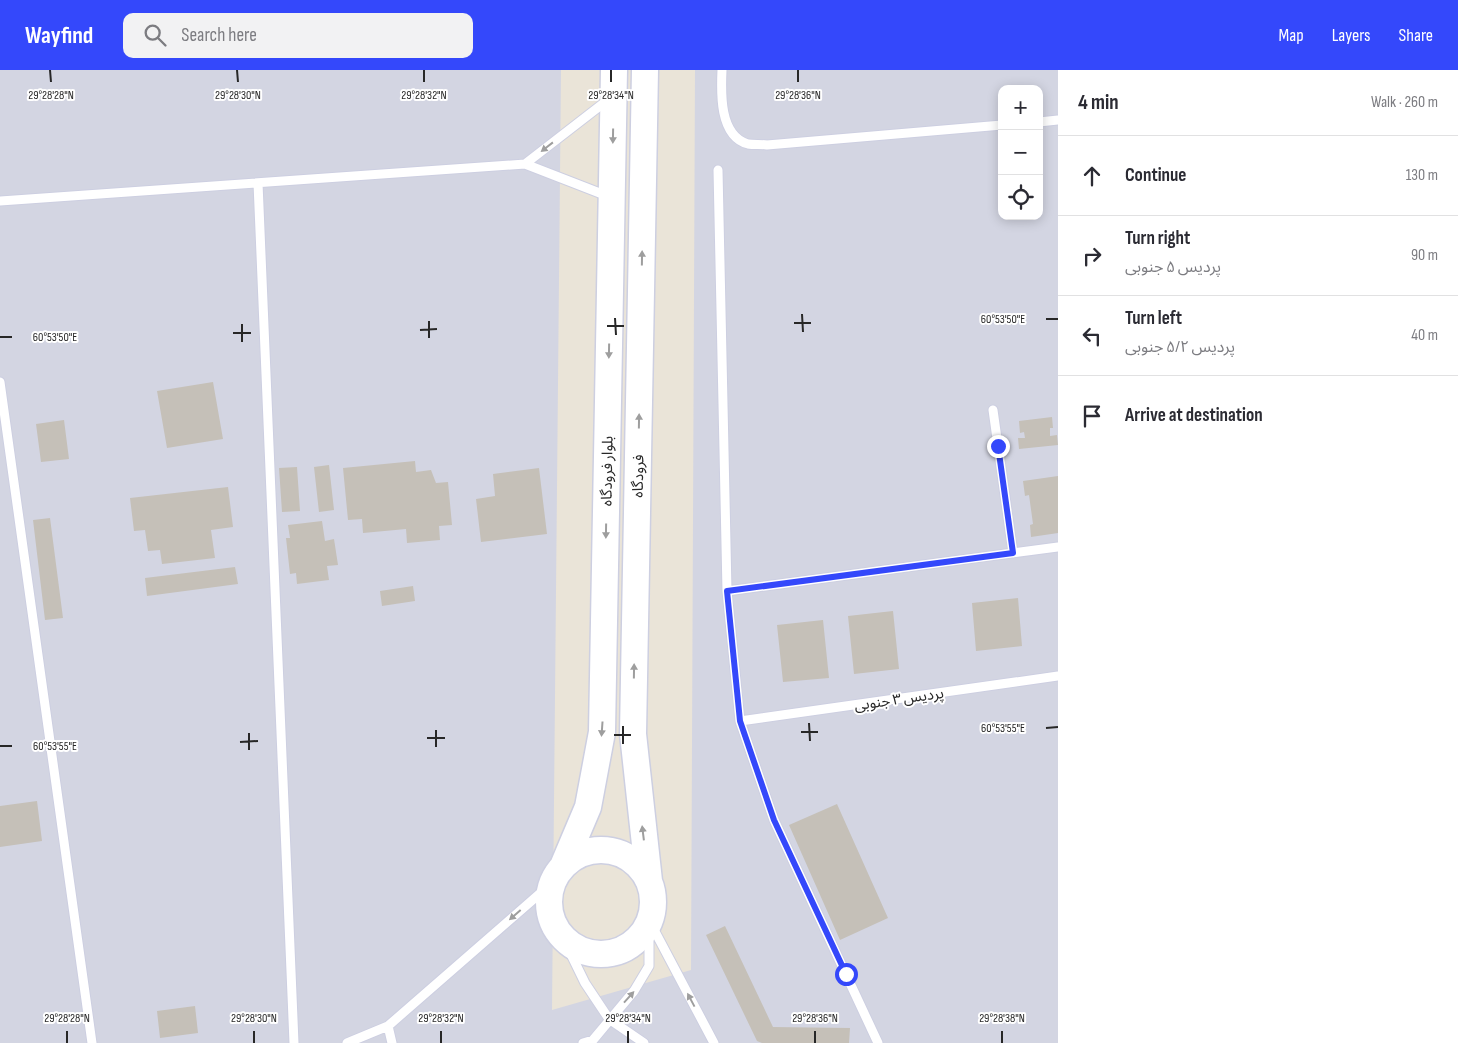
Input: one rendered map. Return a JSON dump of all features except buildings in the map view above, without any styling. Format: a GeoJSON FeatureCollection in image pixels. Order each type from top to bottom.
{"type":"FeatureCollection","features":[{"type":"Feature","properties":{"kind":"main road","name":"بلوار فرودگاه"},"geometry":{"type":"LineString","coordinates":[[558,874],[588,807],[602,732],[614,70]]}},
{"type":"Feature","properties":{"kind":"main road","name":"فرودگاه"},"geometry":{"type":"LineString","coordinates":[[645,70],[633,734],[649,881]]}},
{"type":"Feature","properties":{"kind":"main road"},"geometry":{"type":"LineString","coordinates":[[593,850],[610,850],[626,856],[640,867],[649,881],[653,894],[650,922],[641,936],[628,947],[612,954],[595,954],[579,950],[564,940],[555,928],[550,913],[549,898],[558,874],[585,853],[593,850]]}},
{"type":"Feature","properties":{"kind":"lane"},"geometry":{"type":"LineString","coordinates":[[722,70],[724,114],[733,132],[746,144],[768,145],[998,125]]}},
{"type":"Feature","properties":{"kind":"lane"},"geometry":{"type":"LineString","coordinates":[[525,164],[614,96]]}},
{"type":"Feature","properties":{"kind":"lane"},"geometry":{"type":"LineString","coordinates":[[1043,122],[1058,120]]}},
{"type":"Feature","properties":{"kind":"lane"},"geometry":{"type":"LineString","coordinates":[[0,201],[525,164],[612,198]]}},
{"type":"Feature","properties":{"kind":"lane"},"geometry":{"type":"LineString","coordinates":[[718,170],[727,591],[740,721],[774,820],[878,1043]]}},
{"type":"Feature","properties":{"kind":"lane"},"geometry":{"type":"LineString","coordinates":[[258,183],[294,1043]]}},
{"type":"Feature","properties":{"kind":"lane"},"geometry":{"type":"LineString","coordinates":[[0,382],[92,1043]]}},
{"type":"Feature","properties":{"kind":"lane"},"geometry":{"type":"LineString","coordinates":[[993,410],[1013,553]]}},
{"type":"Feature","properties":{"kind":"lane"},"geometry":{"type":"LineString","coordinates":[[727,591],[1058,548]]}},
{"type":"Feature","properties":{"kind":"lane","name":"پردیس ۳ جنوبی"},"geometry":{"type":"LineString","coordinates":[[740,721],[1058,676]]}},
{"type":"Feature","properties":{"kind":"lane"},"geometry":{"type":"LineString","coordinates":[[347,1043],[388,1026],[558,874]]}},
{"type":"Feature","properties":{"kind":"lane"},"geometry":{"type":"LineString","coordinates":[[583,1043],[593,1040],[634,991],[649,966],[650,922]]}},
{"type":"Feature","properties":{"kind":"lane"},"geometry":{"type":"LineString","coordinates":[[650,922],[714,1043]]}},
{"type":"Feature","properties":{"kind":"lane"},"geometry":{"type":"LineString","coordinates":[[564,940],[585,983],[609,1019],[644,1043]]}},
{"type":"Feature","properties":{"kind":"lane"},"geometry":{"type":"LineString","coordinates":[[388,1026],[392,1043]]}},
{"type":"Feature","properties":{"kind":"shaded area"},"geometry":{"type":"Polygon","coordinates":[[[0,70],[561,70],[552,1010],[691,970],[695,70],[1058,70],[1058,1043],[0,1043],[0,70]]]}},
{"type":"Feature","properties":{"kind":"route"},"geometry":{"type":"LineString","coordinates":[[846,974],[774,820],[740,721],[727,591],[1013,553],[998,446]]}}]}
